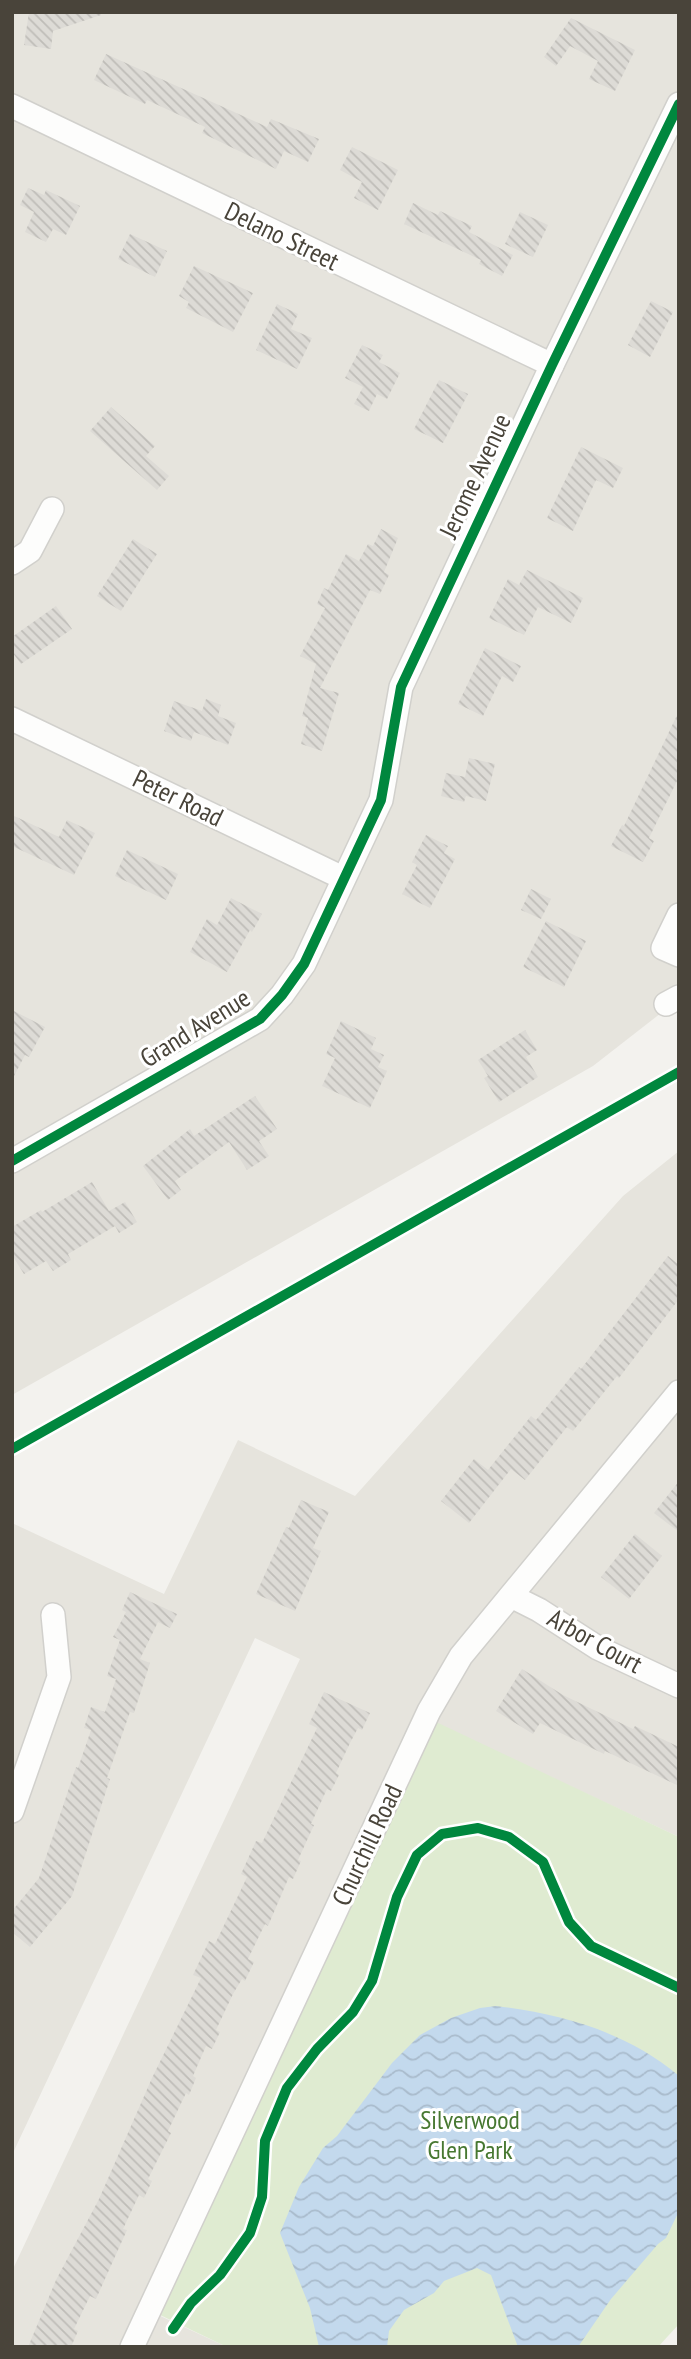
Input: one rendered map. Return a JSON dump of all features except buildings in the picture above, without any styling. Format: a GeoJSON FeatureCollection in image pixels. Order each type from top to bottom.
{"type":"FeatureCollection","features":[{"type":"Feature","properties":{"kind":"street","name":"Jerome Avenue"},"geometry":{"type":"LineString","coordinates":[[343,878],[381,800],[401,687],[552,365],[679,104]]}},
{"type":"Feature","properties":{"kind":"street","name":"Delano Street"},"geometry":{"type":"LineString","coordinates":[[12,106],[552,365]]}},
{"type":"Feature","properties":{"kind":"street"},"geometry":{"type":"LineString","coordinates":[[12,563],[30,551],[52,509]]}},
{"type":"Feature","properties":{"kind":"street","name":"Peter Road"},"geometry":{"type":"LineString","coordinates":[[12,719],[343,878]]}},
{"type":"Feature","properties":{"kind":"street","name":"Grand Avenue"},"geometry":{"type":"LineString","coordinates":[[12,1161],[260,1020],[304,964],[343,878]]}},
{"type":"Feature","properties":{"kind":"street"},"geometry":{"type":"LineString","coordinates":[[679,915],[663,948],[679,955]]}},
{"type":"Feature","properties":{"kind":"street","name":"Churchill Road"},"geometry":{"type":"LineString","coordinates":[[132,2347],[429,1711],[461,1656],[679,1392]]}},
{"type":"Feature","properties":{"kind":"street","name":"Arbor Court"},"geometry":{"type":"LineString","coordinates":[[511,1596],[539,1610],[598,1648],[679,1686]]}},
{"type":"Feature","properties":{"kind":"street"},"geometry":{"type":"LineString","coordinates":[[12,1811],[20,1767],[59,1677],[53,1615]]}},
{"type":"Feature","properties":{"kind":"shaded area"},"geometry":{"type":"Polygon","coordinates":[[[12,12],[679,12],[679,999],[593,1066],[12,1395],[12,12]]]}},
{"type":"Feature","properties":{"kind":"shaded area"},"geometry":{"type":"Polygon","coordinates":[[[679,1151],[679,1837],[431,1721],[156,2314],[227,2347],[12,2347],[12,2271],[300,1659],[255,1638],[12,2155],[12,1523],[164,1594],[238,1440],[355,1496],[623,1196],[679,1151]]]}},
{"type":"Feature","properties":{"kind":"green space","name":"Silverwood Glen Park"},"geometry":{"type":"Polygon","coordinates":[[[432,1720],[679,1837],[679,2324],[658,2347],[227,2347],[156,2313],[432,1720]]]}},
{"type":"Feature","properties":{"kind":"water"},"geometry":{"type":"Polygon","coordinates":[[[496,2006],[545,2014],[593,2028],[638,2048],[679,2076],[679,2211],[666,2238],[611,2299],[578,2347],[518,2347],[491,2275],[477,2268],[444,2281],[434,2293],[404,2310],[389,2331],[387,2347],[319,2347],[310,2308],[280,2233],[299,2187],[323,2148],[337,2136],[392,2063],[420,2035],[451,2018],[480,2008],[496,2006]]]}},
{"type":"Feature","properties":{"kind":"cycle path"},"geometry":{"type":"LineString","coordinates":[[12,1161],[260,1019],[282,995],[304,964],[381,800],[401,687],[552,365],[679,104]]}},
{"type":"Feature","properties":{"kind":"cycle path"},"geometry":{"type":"LineString","coordinates":[[12,1449],[679,1072]]}},
{"type":"Feature","properties":{"kind":"cycle path"},"geometry":{"type":"LineString","coordinates":[[173,2329],[191,2303],[220,2275],[250,2233],[262,2197],[265,2141],[287,2088],[317,2049],[353,2012],[372,1981],[397,1897],[417,1855],[442,1834],[478,1828],[509,1837],[543,1862],[569,1922],[591,1946],[679,1988]]}}]}
